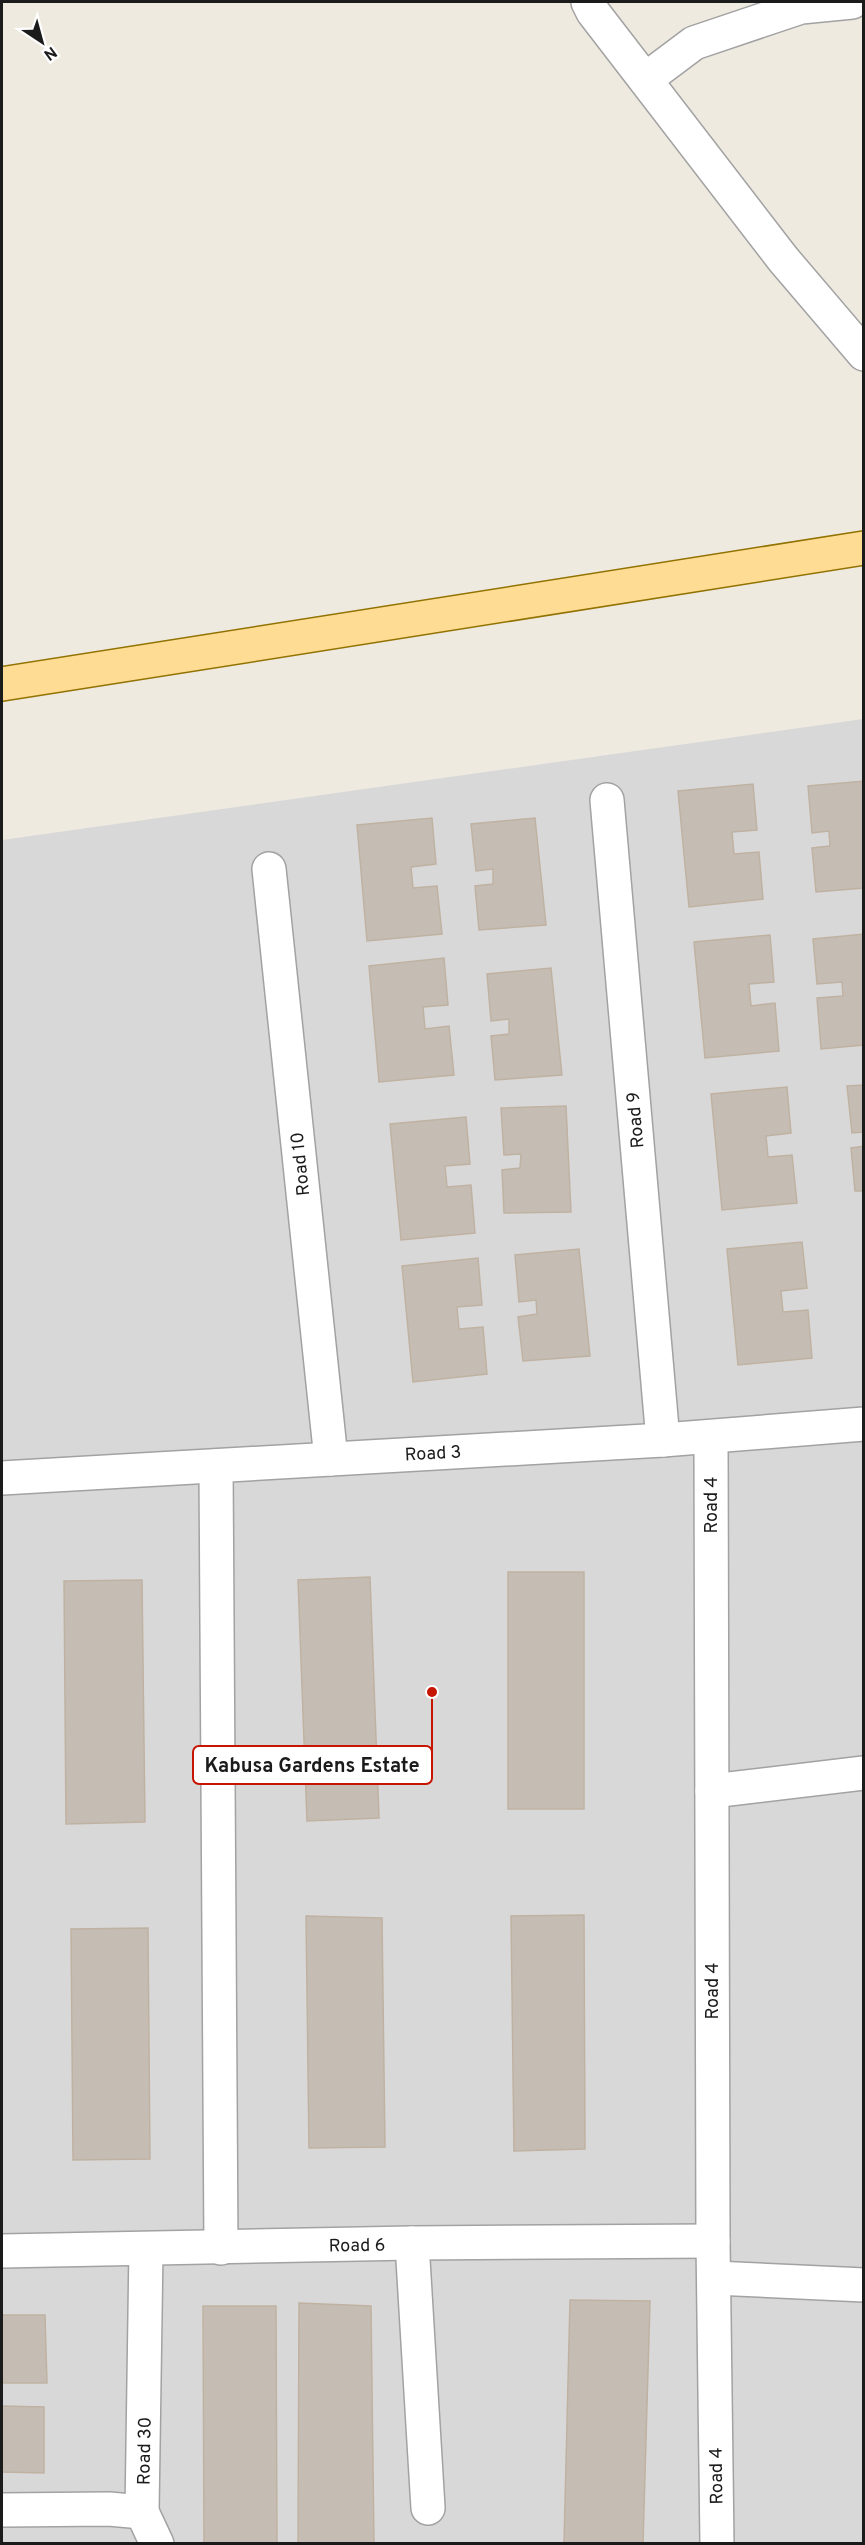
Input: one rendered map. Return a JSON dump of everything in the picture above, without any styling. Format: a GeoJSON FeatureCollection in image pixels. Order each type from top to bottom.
{"type":"FeatureCollection","features":[{"type":"Feature","properties":{"kind":"main road"},"geometry":{"type":"LineString","coordinates":[[2,684],[864,548]]}},
{"type":"Feature","properties":{"kind":"street"},"geometry":{"type":"LineString","coordinates":[[588,2],[593,12],[783,259],[864,354]]}},
{"type":"Feature","properties":{"kind":"street"},"geometry":{"type":"LineString","coordinates":[[646,79],[694,43],[801,7],[852,2]]}},
{"type":"Feature","properties":{"kind":"street","name":"Road 9"},"geometry":{"type":"LineString","coordinates":[[607,800],[663,1440]]}},
{"type":"Feature","properties":{"kind":"street","name":"Road 10"},"geometry":{"type":"LineString","coordinates":[[269,869],[331,1459]]}},
{"type":"Feature","properties":{"kind":"street","name":"Road 3"},"geometry":{"type":"LineString","coordinates":[[2,1478],[711,1437],[864,1424]]}},
{"type":"Feature","properties":{"kind":"street","name":"Road 4"},"geometry":{"type":"LineString","coordinates":[[711,1437],[713,2241],[717,2544]]}},
{"type":"Feature","properties":{"kind":"street"},"geometry":{"type":"LineString","coordinates":[[216,1466],[221,2248]]}},
{"type":"Feature","properties":{"kind":"street"},"geometry":{"type":"LineString","coordinates":[[712,1791],[864,1773]]}},
{"type":"Feature","properties":{"kind":"street","name":"Road 6"},"geometry":{"type":"LineString","coordinates":[[2,2251],[412,2243],[713,2241]]}},
{"type":"Feature","properties":{"kind":"street"},"geometry":{"type":"LineString","coordinates":[[412,2243],[428,2508]]}},
{"type":"Feature","properties":{"kind":"street","name":"Road 30"},"geometry":{"type":"LineString","coordinates":[[2,2510],[109,2509],[142,2512],[146,2249]]}},
{"type":"Feature","properties":{"kind":"street"},"geometry":{"type":"LineString","coordinates":[[714,2278],[864,2285]]}},
{"type":"Feature","properties":{"kind":"street"},"geometry":{"type":"LineString","coordinates":[[142,2512],[158,2544]]}},
{"type":"Feature","properties":{"kind":"shaded area"},"geometry":{"type":"Polygon","coordinates":[[[863,719],[863,2543],[2,2543],[2,840],[863,719]]]}},
{"type":"Feature","properties":{"kind":"building"},"geometry":{"type":"Polygon","coordinates":[[[864,781],[864,888],[816,892],[812,848],[830,846],[829,831],[812,833],[808,786],[864,781]]]}},
{"type":"Feature","properties":{"kind":"building"},"geometry":{"type":"Polygon","coordinates":[[[753,784],[757,830],[732,832],[734,854],[759,852],[763,899],[689,907],[678,791],[753,784]]]}},
{"type":"Feature","properties":{"kind":"building"},"geometry":{"type":"Polygon","coordinates":[[[432,818],[436,864],[411,867],[413,888],[437,886],[442,934],[367,941],[357,825],[432,818]]]}},
{"type":"Feature","properties":{"kind":"building"},"geometry":{"type":"Polygon","coordinates":[[[535,818],[546,925],[479,930],[475,886],[493,884],[493,869],[476,871],[471,824],[535,818]]]}},
{"type":"Feature","properties":{"kind":"building"},"geometry":{"type":"Polygon","coordinates":[[[864,934],[864,1045],[821,1049],[817,998],[843,996],[842,982],[817,984],[813,939],[864,934]]]}},
{"type":"Feature","properties":{"kind":"building"},"geometry":{"type":"Polygon","coordinates":[[[770,935],[774,982],[749,984],[751,1006],[775,1003],[779,1051],[705,1058],[694,942],[770,935]]]}},
{"type":"Feature","properties":{"kind":"building"},"geometry":{"type":"Polygon","coordinates":[[[444,958],[448,1005],[423,1007],[425,1029],[449,1026],[454,1075],[379,1082],[369,966],[444,958]]]}},
{"type":"Feature","properties":{"kind":"building"},"geometry":{"type":"Polygon","coordinates":[[[551,968],[562,1075],[495,1080],[491,1036],[509,1034],[509,1019],[491,1021],[487,974],[551,968]]]}},
{"type":"Feature","properties":{"kind":"building"},"geometry":{"type":"Polygon","coordinates":[[[864,1085],[864,1132],[852,1133],[847,1086],[864,1085]]]}},
{"type":"Feature","properties":{"kind":"building"},"geometry":{"type":"Polygon","coordinates":[[[787,1087],[791,1133],[766,1136],[768,1157],[792,1155],[797,1203],[722,1210],[711,1094],[787,1087]]]}},
{"type":"Feature","properties":{"kind":"building"},"geometry":{"type":"Polygon","coordinates":[[[566,1106],[571,1212],[504,1213],[502,1170],[520,1168],[521,1154],[504,1155],[501,1108],[566,1106]]]}},
{"type":"Feature","properties":{"kind":"building"},"geometry":{"type":"Polygon","coordinates":[[[466,1117],[470,1164],[445,1166],[447,1187],[471,1185],[475,1233],[401,1240],[390,1124],[466,1117]]]}},
{"type":"Feature","properties":{"kind":"building"},"geometry":{"type":"Polygon","coordinates":[[[864,1146],[864,1191],[855,1191],[851,1148],[864,1146]]]}},
{"type":"Feature","properties":{"kind":"building"},"geometry":{"type":"Polygon","coordinates":[[[802,1242],[807,1288],[781,1291],[783,1312],[808,1310],[812,1358],[738,1365],[727,1249],[802,1242]]]}},
{"type":"Feature","properties":{"kind":"building"},"geometry":{"type":"Polygon","coordinates":[[[579,1249],[590,1356],[523,1361],[518,1317],[537,1314],[536,1300],[519,1302],[515,1255],[579,1249]]]}},
{"type":"Feature","properties":{"kind":"building"},"geometry":{"type":"Polygon","coordinates":[[[478,1258],[482,1305],[457,1307],[459,1329],[483,1327],[487,1374],[413,1382],[402,1266],[478,1258]]]}},
{"type":"Feature","properties":{"kind":"building"},"geometry":{"type":"Polygon","coordinates":[[[508,1572],[584,1572],[584,1809],[508,1809],[508,1572]]]}},
{"type":"Feature","properties":{"kind":"building"},"geometry":{"type":"Polygon","coordinates":[[[370,1577],[379,1818],[307,1821],[298,1580],[370,1577]]]}},
{"type":"Feature","properties":{"kind":"building"},"geometry":{"type":"Polygon","coordinates":[[[142,1580],[145,1822],[66,1824],[64,1581],[142,1580]]]}},
{"type":"Feature","properties":{"kind":"building"},"geometry":{"type":"Polygon","coordinates":[[[584,1915],[585,2149],[514,2151],[511,1916],[584,1915]]]}},
{"type":"Feature","properties":{"kind":"building"},"geometry":{"type":"Polygon","coordinates":[[[306,1916],[382,1918],[385,2147],[309,2148],[306,1916]]]}},
{"type":"Feature","properties":{"kind":"building"},"geometry":{"type":"Polygon","coordinates":[[[148,1928],[150,2159],[73,2160],[71,1929],[148,1928]]]}},
{"type":"Feature","properties":{"kind":"building"},"geometry":{"type":"Polygon","coordinates":[[[570,2300],[650,2301],[643,2544],[564,2544],[570,2300]]]}},
{"type":"Feature","properties":{"kind":"building"},"geometry":{"type":"Polygon","coordinates":[[[299,2303],[371,2306],[374,2544],[298,2544],[299,2303]]]}},
{"type":"Feature","properties":{"kind":"building"},"geometry":{"type":"Polygon","coordinates":[[[203,2306],[276,2306],[277,2544],[204,2544],[203,2306]]]}},
{"type":"Feature","properties":{"kind":"building"},"geometry":{"type":"Polygon","coordinates":[[[2,2315],[45,2315],[47,2383],[2,2383],[2,2315]]]}},
{"type":"Feature","properties":{"kind":"building"},"geometry":{"type":"Polygon","coordinates":[[[2,2406],[44,2407],[44,2473],[2,2472],[2,2406]]]}},
{"type":"Feature","properties":{"kind":"place","name":"Kabusa Gardens Estate"},"geometry":{"type":"Point","coordinates":[432,1692]}}]}
